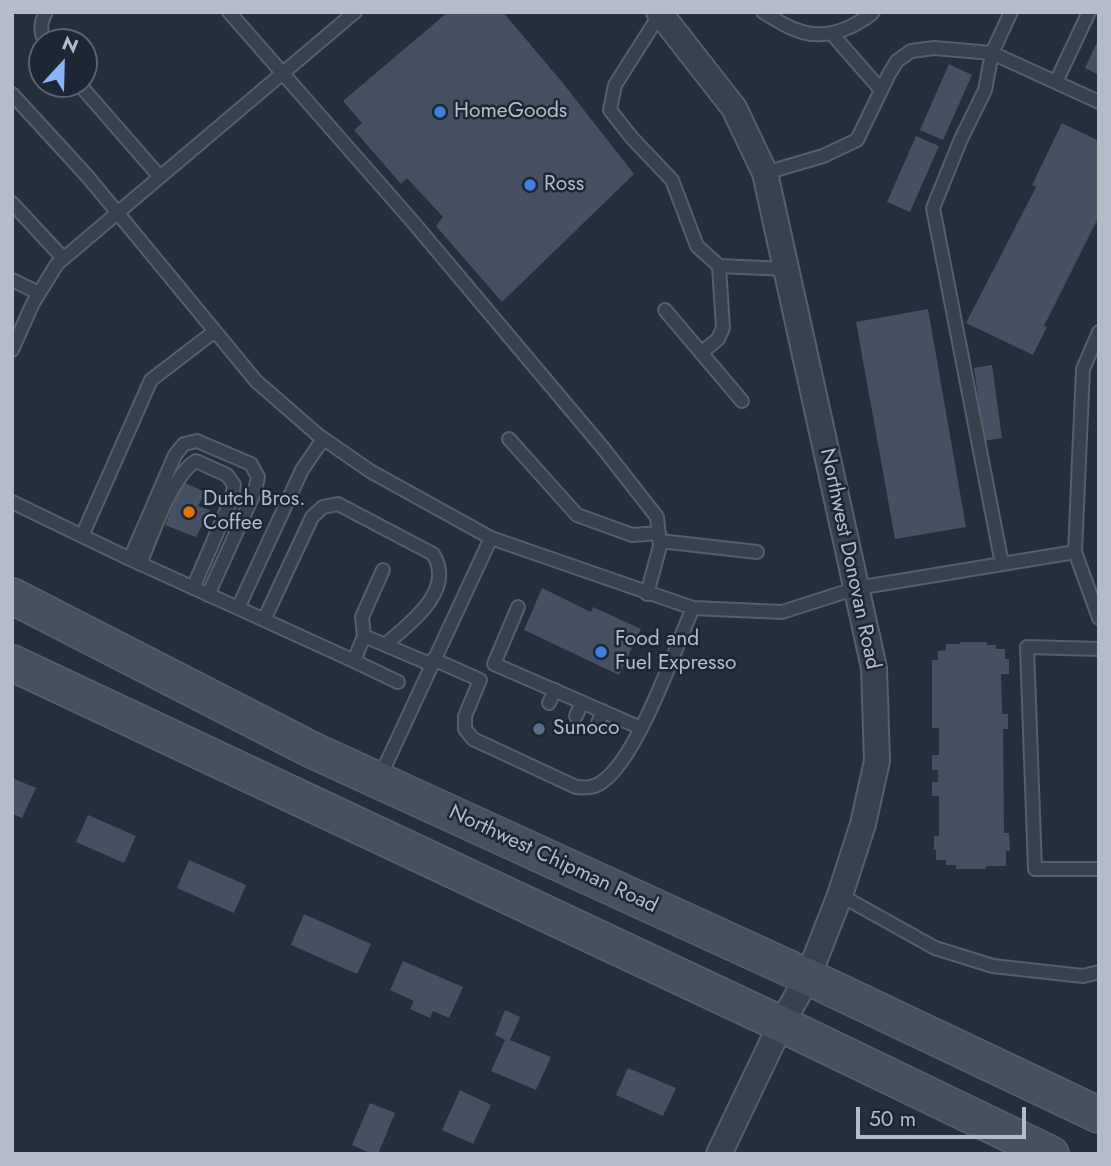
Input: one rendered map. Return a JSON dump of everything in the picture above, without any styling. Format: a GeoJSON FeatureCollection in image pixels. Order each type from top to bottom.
{"type":"FeatureCollection","features":[{"type":"Feature","properties":{"kind":"main road","name":"Northwest Chipman Road"},"geometry":{"type":"LineString","coordinates":[[12,596],[312,750],[808,977],[1099,1115]]}},
{"type":"Feature","properties":{"kind":"main road"},"geometry":{"type":"LineString","coordinates":[[12,663],[781,1024],[1051,1154]]}},
{"type":"Feature","properties":{"kind":"street","name":"Northwest Donovan Road"},"geometry":{"type":"LineString","coordinates":[[659,13],[734,108],[765,173],[874,668],[877,761],[863,824],[808,977],[781,1024],[727,1151]]}},
{"type":"Feature","properties":{"kind":"lane"},"geometry":{"type":"LineString","coordinates":[[229,12],[413,222],[657,517],[659,537],[647,594]]}},
{"type":"Feature","properties":{"kind":"lane"},"geometry":{"type":"LineString","coordinates":[[12,350],[39,293],[63,258],[355,12]]}},
{"type":"Feature","properties":{"kind":"lane"},"geometry":{"type":"LineString","coordinates":[[763,12],[807,35],[833,35],[866,19],[873,12]]}},
{"type":"Feature","properties":{"kind":"lane"},"geometry":{"type":"LineString","coordinates":[[1002,564],[933,208],[961,139],[985,90],[992,53],[1012,12]]}},
{"type":"Feature","properties":{"kind":"lane"},"geometry":{"type":"LineString","coordinates":[[1056,82],[1089,12]]}},
{"type":"Feature","properties":{"kind":"lane"},"geometry":{"type":"LineString","coordinates":[[659,13],[615,85],[610,110],[672,180],[697,246],[719,266],[786,269]]}},
{"type":"Feature","properties":{"kind":"lane"},"geometry":{"type":"LineString","coordinates":[[833,35],[881,90]]}},
{"type":"Feature","properties":{"kind":"lane"},"geometry":{"type":"LineString","coordinates":[[765,173],[823,156],[856,139],[897,61],[911,51],[934,48],[992,53],[1099,102]]}},
{"type":"Feature","properties":{"kind":"lane"},"geometry":{"type":"LineString","coordinates":[[12,94],[118,212],[256,381],[323,439],[370,471],[491,538],[693,608],[782,612],[857,588],[1075,552]]}},
{"type":"Feature","properties":{"kind":"lane"},"geometry":{"type":"LineString","coordinates":[[91,98],[160,177]]}},
{"type":"Feature","properties":{"kind":"lane"},"geometry":{"type":"LineString","coordinates":[[12,203],[63,258]]}},
{"type":"Feature","properties":{"kind":"lane"},"geometry":{"type":"LineString","coordinates":[[702,353],[718,339],[723,328],[719,266]]}},
{"type":"Feature","properties":{"kind":"lane"},"geometry":{"type":"LineString","coordinates":[[12,280],[39,293]]}},
{"type":"Feature","properties":{"kind":"lane"},"geometry":{"type":"LineString","coordinates":[[665,310],[742,401]]}},
{"type":"Feature","properties":{"kind":"lane"},"geometry":{"type":"LineString","coordinates":[[82,536],[151,380],[215,331]]}},
{"type":"Feature","properties":{"kind":"lane"},"geometry":{"type":"LineString","coordinates":[[1099,332],[1083,369],[1075,552],[1099,618]]}},
{"type":"Feature","properties":{"kind":"lane"},"geometry":{"type":"LineString","coordinates":[[238,608],[302,470],[323,439]]}},
{"type":"Feature","properties":{"kind":"lane"},"geometry":{"type":"LineString","coordinates":[[509,439],[577,515],[632,535],[757,552]]}},
{"type":"Feature","properties":{"kind":"lane"},"geometry":{"type":"LineString","coordinates":[[135,561],[175,455],[184,444],[197,440],[251,464],[258,477],[255,491],[208,595]]}},
{"type":"Feature","properties":{"kind":"lane"},"geometry":{"type":"LineString","coordinates":[[135,561],[185,468],[196,461],[227,475],[233,485],[232,498],[193,588]]}},
{"type":"Feature","properties":{"kind":"lane"},"geometry":{"type":"LineString","coordinates":[[12,502],[398,682]]}},
{"type":"Feature","properties":{"kind":"lane"},"geometry":{"type":"LineString","coordinates":[[264,620],[312,517],[323,507],[338,504],[433,554],[440,566],[440,576],[425,610],[385,645]]}},
{"type":"Feature","properties":{"kind":"lane"},"geometry":{"type":"LineString","coordinates":[[378,780],[491,538]]}},
{"type":"Feature","properties":{"kind":"lane"},"geometry":{"type":"LineString","coordinates":[[354,661],[364,636],[362,617],[383,569]]}},
{"type":"Feature","properties":{"kind":"lane"},"geometry":{"type":"LineString","coordinates":[[518,607],[494,664],[480,680],[465,716],[465,729],[473,740],[571,784],[590,788],[603,781],[633,747],[693,608]]}},
{"type":"Feature","properties":{"kind":"lane"},"geometry":{"type":"LineString","coordinates":[[364,636],[480,680]]}},
{"type":"Feature","properties":{"kind":"lane"},"geometry":{"type":"LineString","coordinates":[[1099,649],[1027,647],[1035,869],[1099,869]]}},
{"type":"Feature","properties":{"kind":"lane"},"geometry":{"type":"LineString","coordinates":[[494,664],[507,677],[523,684],[555,690],[641,728]]}},
{"type":"Feature","properties":{"kind":"lane"},"geometry":{"type":"LineString","coordinates":[[549,703],[555,690]]}},
{"type":"Feature","properties":{"kind":"lane"},"geometry":{"type":"LineString","coordinates":[[576,716],[582,702]]}},
{"type":"Feature","properties":{"kind":"lane"},"geometry":{"type":"LineString","coordinates":[[597,726],[603,711]]}},
{"type":"Feature","properties":{"kind":"lane"},"geometry":{"type":"LineString","coordinates":[[478,742],[484,729]]}},
{"type":"Feature","properties":{"kind":"lane"},"geometry":{"type":"LineString","coordinates":[[494,749],[500,735]]}},
{"type":"Feature","properties":{"kind":"lane"},"geometry":{"type":"LineString","coordinates":[[523,762],[528,749]]}},
{"type":"Feature","properties":{"kind":"lane"},"geometry":{"type":"LineString","coordinates":[[550,775],[556,762]]}},
{"type":"Feature","properties":{"kind":"lane"},"geometry":{"type":"LineString","coordinates":[[571,784],[576,771]]}},
{"type":"Feature","properties":{"kind":"lane"},"geometry":{"type":"LineString","coordinates":[[839,895],[935,948],[993,966],[1083,976],[1099,972]]}},
{"type":"Feature","properties":{"kind":"building"},"geometry":{"type":"Polygon","coordinates":[[[448,12],[503,12],[634,174],[502,302],[436,226],[443,217],[407,178],[401,184],[354,130],[362,123],[343,101],[448,12]]]}},
{"type":"Feature","properties":{"kind":"building"},"geometry":{"type":"Polygon","coordinates":[[[1099,38],[1099,75],[1085,68],[1099,38]]]}},
{"type":"Feature","properties":{"kind":"building"},"geometry":{"type":"Polygon","coordinates":[[[949,64],[972,75],[943,140],[920,130],[949,64]]]}},
{"type":"Feature","properties":{"kind":"building"},"geometry":{"type":"Polygon","coordinates":[[[1062,123],[1099,141],[1099,216],[1044,326],[1047,327],[1033,355],[966,323],[1036,187],[1032,185],[1062,123]]]}},
{"type":"Feature","properties":{"kind":"building"},"geometry":{"type":"Polygon","coordinates":[[[916,136],[939,146],[910,212],[887,202],[916,136]]]}},
{"type":"Feature","properties":{"kind":"building"},"geometry":{"type":"Polygon","coordinates":[[[928,309],[966,527],[895,539],[856,322],[928,309]]]}},
{"type":"Feature","properties":{"kind":"building"},"geometry":{"type":"Polygon","coordinates":[[[992,365],[1002,438],[984,441],[974,368],[992,365]]]}},
{"type":"Feature","properties":{"kind":"building","name":"Dutch Bros. Coffee"},"geometry":{"type":"Polygon","coordinates":[[[183,482],[205,492],[198,506],[210,510],[196,537],[165,525],[183,482]]]}},
{"type":"Feature","properties":{"kind":"building","name":"Food and Fuel Expresso"},"geometry":{"type":"Polygon","coordinates":[[[542,588],[591,612],[593,607],[641,629],[619,675],[524,630],[542,588]]]}},
{"type":"Feature","properties":{"kind":"building"},"geometry":{"type":"Polygon","coordinates":[[[987,642],[987,645],[996,645],[996,649],[1005,649],[1005,659],[1009,659],[1009,674],[1001,674],[1002,714],[1008,714],[1008,729],[1003,729],[1004,833],[1009,833],[1010,851],[1006,851],[1006,866],[956,869],[956,865],[946,865],[946,860],[936,860],[934,836],[939,836],[939,796],[932,796],[932,782],[938,782],[938,770],[932,770],[932,755],[939,755],[939,728],[932,728],[932,660],[938,660],[938,651],[946,650],[946,644],[987,642]]]}},
{"type":"Feature","properties":{"kind":"building"},"geometry":{"type":"Polygon","coordinates":[[[12,778],[36,788],[22,818],[12,814],[12,778]]]}},
{"type":"Feature","properties":{"kind":"building"},"geometry":{"type":"Polygon","coordinates":[[[88,815],[136,836],[124,863],[76,842],[88,815]]]}},
{"type":"Feature","properties":{"kind":"building"},"geometry":{"type":"Polygon","coordinates":[[[189,860],[246,885],[234,913],[177,888],[189,860]]]}},
{"type":"Feature","properties":{"kind":"building"},"geometry":{"type":"Polygon","coordinates":[[[304,914],[371,944],[357,974],[291,945],[304,914]]]}},
{"type":"Feature","properties":{"kind":"building"},"geometry":{"type":"Polygon","coordinates":[[[403,961],[463,987],[449,1018],[433,1011],[430,1018],[410,1009],[414,1001],[390,990],[403,961]]]}},
{"type":"Feature","properties":{"kind":"building"},"geometry":{"type":"Polygon","coordinates":[[[505,1010],[520,1017],[510,1040],[551,1057],[536,1090],[491,1071],[505,1040],[495,1035],[505,1010]]]}},
{"type":"Feature","properties":{"kind":"building"},"geometry":{"type":"Polygon","coordinates":[[[628,1068],[676,1088],[663,1116],[616,1095],[628,1068]]]}},
{"type":"Feature","properties":{"kind":"building"},"geometry":{"type":"Polygon","coordinates":[[[460,1090],[491,1105],[473,1144],[442,1130],[460,1090]]]}},
{"type":"Feature","properties":{"kind":"building"},"geometry":{"type":"Polygon","coordinates":[[[370,1103],[395,1113],[378,1154],[352,1145],[370,1103]]]}},
{"type":"Feature","properties":{"kind":"place","name":"HomeGoods"},"geometry":{"type":"Point","coordinates":[440,112]}},
{"type":"Feature","properties":{"kind":"place","name":"Ross"},"geometry":{"type":"Point","coordinates":[530,185]}},
{"type":"Feature","properties":{"kind":"place","name":"Dutch Bros. Coffee"},"geometry":{"type":"Point","coordinates":[189,512]}},
{"type":"Feature","properties":{"kind":"place","name":"Food and Fuel Expresso"},"geometry":{"type":"Point","coordinates":[601,652]}},
{"type":"Feature","properties":{"kind":"place","name":"Sunoco"},"geometry":{"type":"Point","coordinates":[539,729]}}]}
